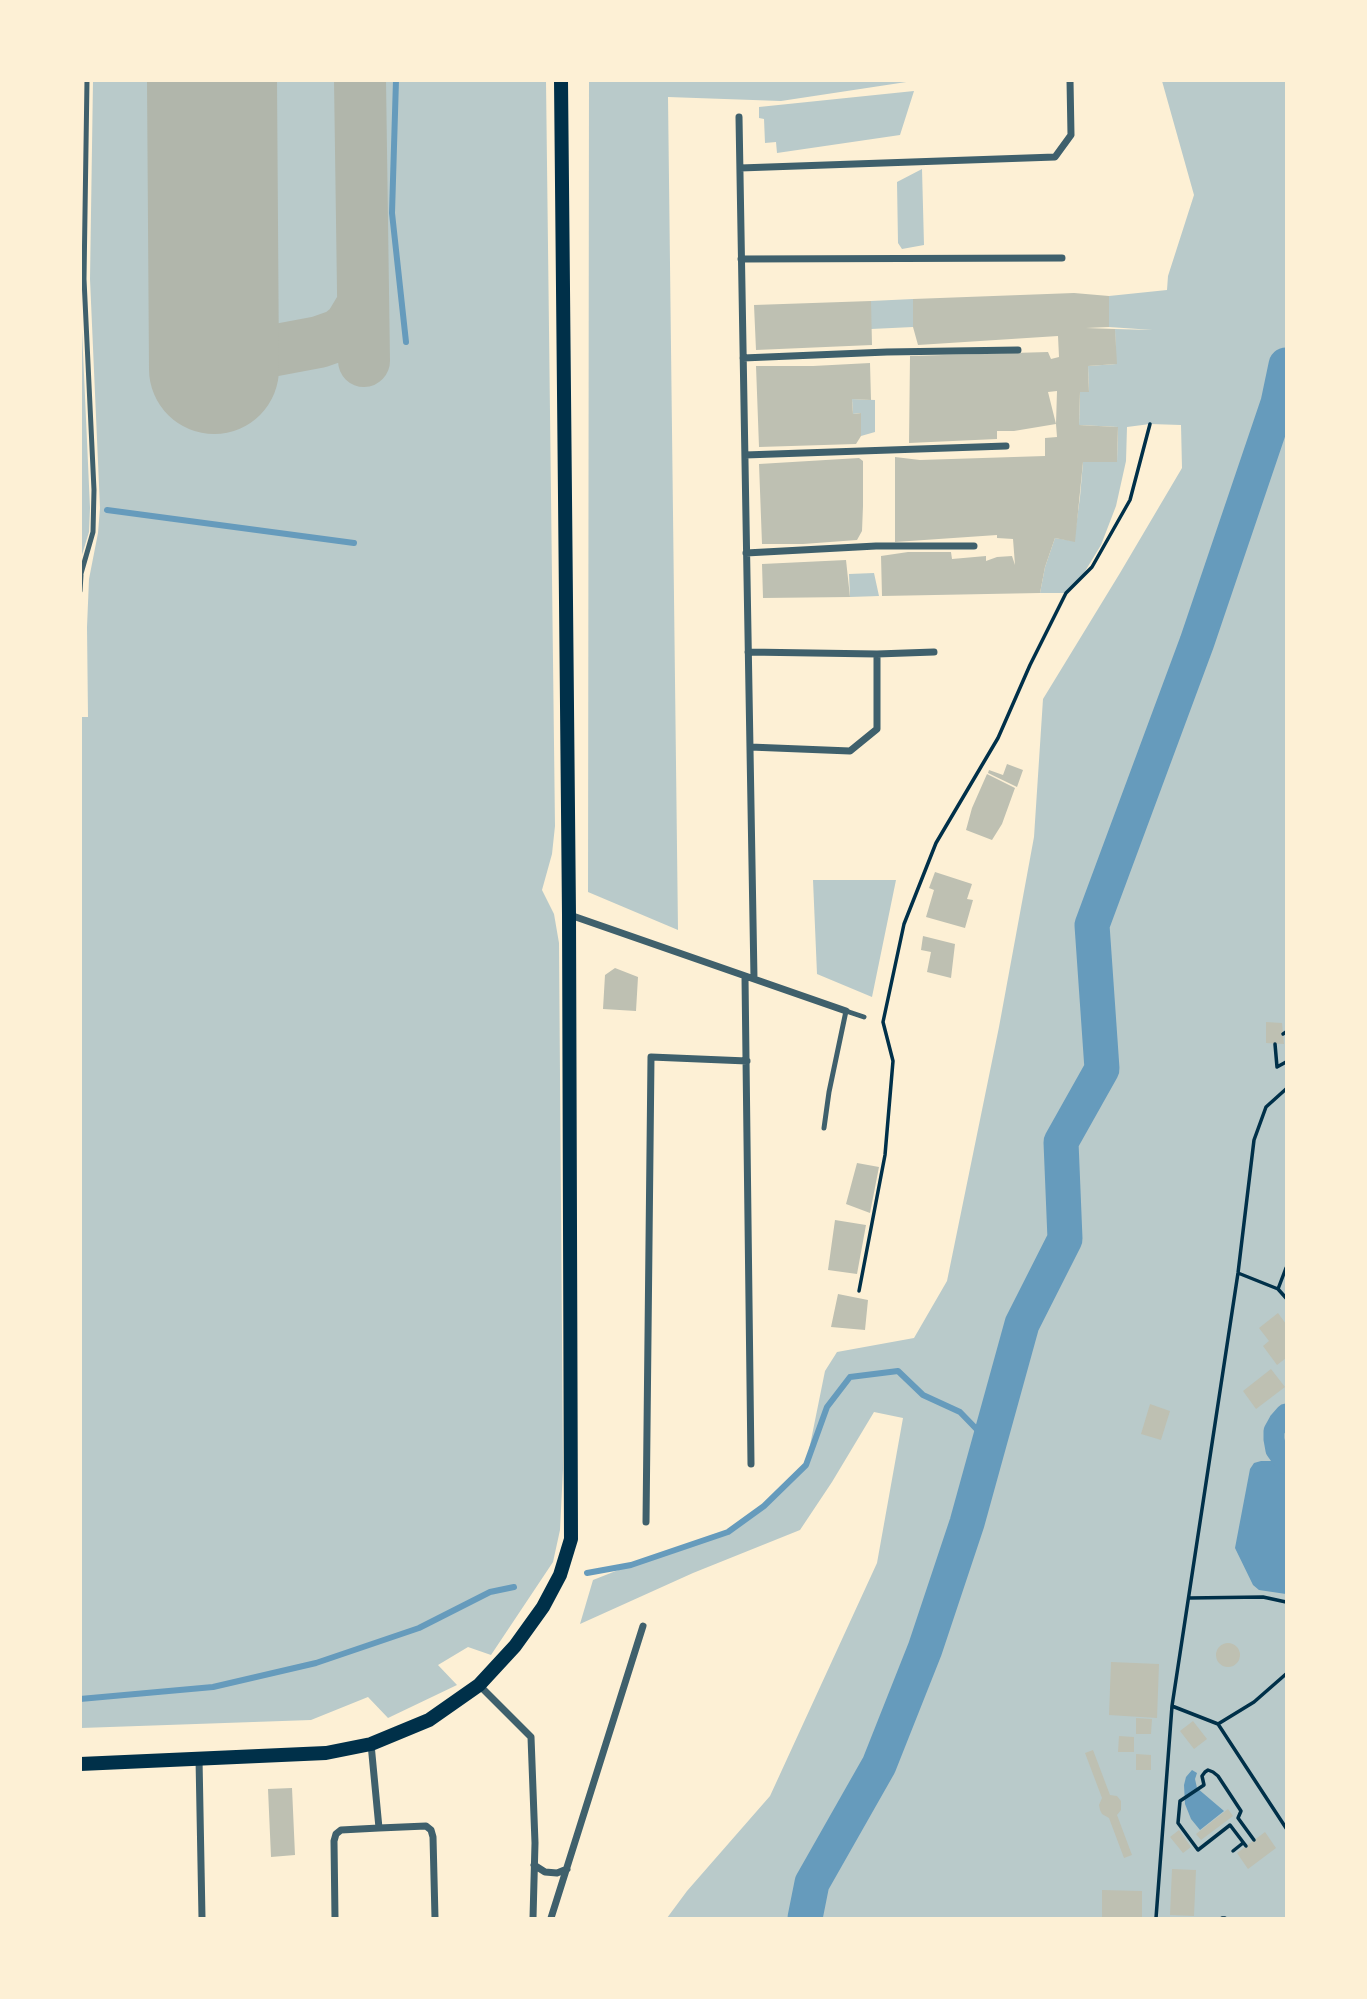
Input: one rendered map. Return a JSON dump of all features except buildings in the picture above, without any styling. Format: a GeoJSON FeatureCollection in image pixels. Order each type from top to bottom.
{"type":"FeatureCollection","features":[{"type":"Feature","properties":{"kind":"main road"},"geometry":{"type":"LineString","coordinates":[[80,1764],[326,1753],[372,1744],[429,1720],[479,1685],[514,1646],[543,1607],[560,1575],[571,1539],[569,914],[561,80]]}},
{"type":"Feature","properties":{"kind":"street"},"geometry":{"type":"LineString","coordinates":[[740,168],[1055,157],[1071,135],[1070,80]]}},
{"type":"Feature","properties":{"kind":"street"},"geometry":{"type":"LineString","coordinates":[[739,117],[750,747],[750,978],[747,1061],[751,1464]]}},
{"type":"Feature","properties":{"kind":"street"},"geometry":{"type":"LineString","coordinates":[[741,259],[1062,258]]}},
{"type":"Feature","properties":{"kind":"street"},"geometry":{"type":"LineString","coordinates":[[743,358],[1018,350]]}},
{"type":"Feature","properties":{"kind":"street"},"geometry":{"type":"LineString","coordinates":[[745,454],[1006,446]]}},
{"type":"Feature","properties":{"kind":"street"},"geometry":{"type":"LineString","coordinates":[[746,553],[876,546],[975,546]]}},
{"type":"Feature","properties":{"kind":"street"},"geometry":{"type":"LineString","coordinates":[[748,652],[934,652]]}},
{"type":"Feature","properties":{"kind":"street"},"geometry":{"type":"LineString","coordinates":[[750,747],[850,751],[877,729],[877,654]]}},
{"type":"Feature","properties":{"kind":"street"},"geometry":{"type":"LineString","coordinates":[[569,914],[846,1011]]}},
{"type":"Feature","properties":{"kind":"street"},"geometry":{"type":"LineString","coordinates":[[646,1522],[651,1057],[747,1061]]}},
{"type":"Feature","properties":{"kind":"street"},"geometry":{"type":"LineString","coordinates":[[551,1919],[643,1626]]}},
{"type":"Feature","properties":{"kind":"street"},"geometry":{"type":"LineString","coordinates":[[479,1685],[531,1737],[533,1919]]}},
{"type":"Feature","properties":{"kind":"street"},"geometry":{"type":"LineString","coordinates":[[372,1744],[380,1828]]}},
{"type":"Feature","properties":{"kind":"street"},"geometry":{"type":"LineString","coordinates":[[199,1758],[202,1919]]}},
{"type":"Feature","properties":{"kind":"street"},"geometry":{"type":"LineString","coordinates":[[335,1919],[336,1834],[341,1830],[426,1826],[433,1837],[435,1919]]}},
{"type":"Feature","properties":{"kind":"street"},"geometry":{"type":"LineString","coordinates":[[534,1865],[545,1872],[557,1873],[567,1869]]}},
{"type":"Feature","properties":{"kind":"lane"},"geometry":{"type":"LineString","coordinates":[[80,591],[81,576],[93,532],[94,489],[84,279],[87,80]]}},
{"type":"Feature","properties":{"kind":"lane"},"geometry":{"type":"LineString","coordinates":[[824,1128],[846,1011],[864,1017]]}},
{"type":"Feature","properties":{"kind":"path"},"geometry":{"type":"LineString","coordinates":[[859,1292],[885,1155],[892,1061],[883,1022],[904,924],[936,843],[998,738],[1066,593],[1092,566],[1130,500],[1150,424]]}},
{"type":"Feature","properties":{"kind":"path"},"geometry":{"type":"LineString","coordinates":[[1275,1044],[1277,1067],[1286,1062]]}},
{"type":"Feature","properties":{"kind":"path"},"geometry":{"type":"LineString","coordinates":[[1156,1919],[1172,1706],[1238,1273],[1254,1140],[1266,1107],[1286,1089]]}},
{"type":"Feature","properties":{"kind":"path"},"geometry":{"type":"LineString","coordinates":[[1278,1289],[1286,1268]]}},
{"type":"Feature","properties":{"kind":"path"},"geometry":{"type":"LineString","coordinates":[[1238,1273],[1278,1289],[1286,1298]]}},
{"type":"Feature","properties":{"kind":"path"},"geometry":{"type":"LineString","coordinates":[[1189,1598],[1264,1597],[1286,1602]]}},
{"type":"Feature","properties":{"kind":"path"},"geometry":{"type":"LineString","coordinates":[[1218,1724],[1254,1702],[1286,1674]]}},
{"type":"Feature","properties":{"kind":"path"},"geometry":{"type":"LineString","coordinates":[[1172,1706],[1218,1724],[1286,1828]]}},
{"type":"Feature","properties":{"kind":"path"},"geometry":{"type":"LineString","coordinates":[[1233,1851],[1243,1845],[1228,1823],[1198,1850],[1178,1824],[1180,1801],[1204,1785],[1202,1776],[1208,1770],[1218,1776],[1241,1811],[1238,1818],[1254,1840]]}},
{"type":"Feature","properties":{"kind":"shaded area"},"geometry":{"type":"Polygon","coordinates":[[[93,81],[168,81],[170,379],[237,378],[347,347],[345,369],[378,369],[376,81],[546,81],[555,826],[552,854],[542,890],[554,914],[559,943],[563,1469],[560,1530],[553,1562],[491,1655],[468,1647],[438,1665],[457,1685],[388,1718],[368,1697],[311,1720],[81,1728],[80,717],[88,717],[89,579],[100,508],[90,279],[93,81]]]}},
{"type":"Feature","properties":{"kind":"shaded area"},"geometry":{"type":"Polygon","coordinates":[[[250,81],[343,81],[345,289],[335,308],[321,323],[261,337],[252,333],[250,81]]]}},
{"type":"Feature","properties":{"kind":"shaded area"},"geometry":{"type":"Polygon","coordinates":[[[589,81],[913,81],[781,101],[668,97],[678,930],[588,892],[589,81]]]}},
{"type":"Feature","properties":{"kind":"shaded area"},"geometry":{"type":"Polygon","coordinates":[[[1162,81],[1286,81],[1286,1918],[667,1918],[687,1891],[770,1796],[877,1563],[903,1418],[874,1412],[800,1530],[693,1573],[580,1624],[593,1580],[728,1532],[764,1506],[806,1465],[825,1371],[837,1352],[914,1338],[947,1281],[999,1027],[1034,837],[1043,699],[1182,468],[1181,425],[1150,424],[1127,427],[1126,461],[1116,506],[1101,545],[1084,573],[1066,593],[1040,593],[1055,538],[1074,541],[1083,462],[1117,461],[1118,427],[1079,425],[1080,392],[1089,391],[1088,366],[1116,364],[1115,329],[1153,330],[1109,327],[1109,296],[1167,290],[1168,276],[1194,195],[1162,81]]]}},
{"type":"Feature","properties":{"kind":"shaded area"},"geometry":{"type":"Polygon","coordinates":[[[914,91],[900,135],[777,153],[776,142],[765,143],[764,119],[759,118],[759,107],[914,91]]]}},
{"type":"Feature","properties":{"kind":"shaded area"},"geometry":{"type":"Polygon","coordinates":[[[922,169],[924,245],[902,249],[898,243],[897,182],[922,169]]]}},
{"type":"Feature","properties":{"kind":"shaded area"},"geometry":{"type":"Polygon","coordinates":[[[80,286],[90,508],[89,532],[81,558],[80,286]]]}},
{"type":"Feature","properties":{"kind":"shaded area"},"geometry":{"type":"Polygon","coordinates":[[[913,299],[913,327],[871,329],[871,301],[913,299]]]}},
{"type":"Feature","properties":{"kind":"shaded area"},"geometry":{"type":"Polygon","coordinates":[[[852,399],[875,400],[875,432],[861,436],[861,413],[853,414],[852,399]]]}},
{"type":"Feature","properties":{"kind":"shaded area"},"geometry":{"type":"Polygon","coordinates":[[[874,573],[879,596],[850,597],[849,574],[874,573]]]}},
{"type":"Feature","properties":{"kind":"shaded area"},"geometry":{"type":"Polygon","coordinates":[[[813,880],[896,880],[872,997],[817,974],[813,880]]]}},
{"type":"Feature","properties":{"kind":"water"},"geometry":{"type":"Polygon","coordinates":[[[1286,1461],[1286,1594],[1259,1590],[1253,1585],[1235,1548],[1250,1469],[1254,1463],[1286,1461]]]}},
{"type":"Feature","properties":{"kind":"water"},"geometry":{"type":"Polygon","coordinates":[[[1192,1770],[1197,1773],[1197,1788],[1224,1811],[1200,1830],[1191,1819],[1185,1804],[1184,1785],[1192,1770]]]}},
{"type":"Feature","properties":{"kind":"waterway"},"geometry":{"type":"LineString","coordinates":[[396,80],[392,213],[406,342]]}},
{"type":"Feature","properties":{"kind":"waterway"},"geometry":{"type":"LineString","coordinates":[[805,1918],[812,1883],[879,1765],[925,1649],[967,1523],[1022,1324],[1065,1239],[1061,1142],[1102,1069],[1092,925],[1197,642],[1278,403],[1286,365]]}},
{"type":"Feature","properties":{"kind":"waterway"},"geometry":{"type":"LineString","coordinates":[[107,510],[354,543]]}},
{"type":"Feature","properties":{"kind":"waterway"},"geometry":{"type":"LineString","coordinates":[[587,1573],[631,1565],[728,1532],[764,1506],[806,1465],[827,1407],[850,1377],[898,1371],[923,1395],[960,1412],[989,1442]]}},
{"type":"Feature","properties":{"kind":"waterway"},"geometry":{"type":"LineString","coordinates":[[1286,1414],[1274,1431],[1276,1450],[1286,1464]]}},
{"type":"Feature","properties":{"kind":"waterway"},"geometry":{"type":"LineString","coordinates":[[80,1699],[213,1687],[316,1663],[419,1628],[490,1592],[514,1587]]}},
{"type":"Feature","properties":{"kind":"taxiway"},"geometry":{"type":"LineString","coordinates":[[360,80],[364,361]]}},
{"type":"Feature","properties":{"kind":"taxiway"},"geometry":{"type":"LineString","coordinates":[[214,304],[226,332],[238,345],[253,351],[271,351],[319,342],[339,335],[350,326],[362,306]]}},
{"type":"Feature","properties":{"kind":"runway"},"geometry":{"type":"LineString","coordinates":[[212,80],[214,369]]}}]}
